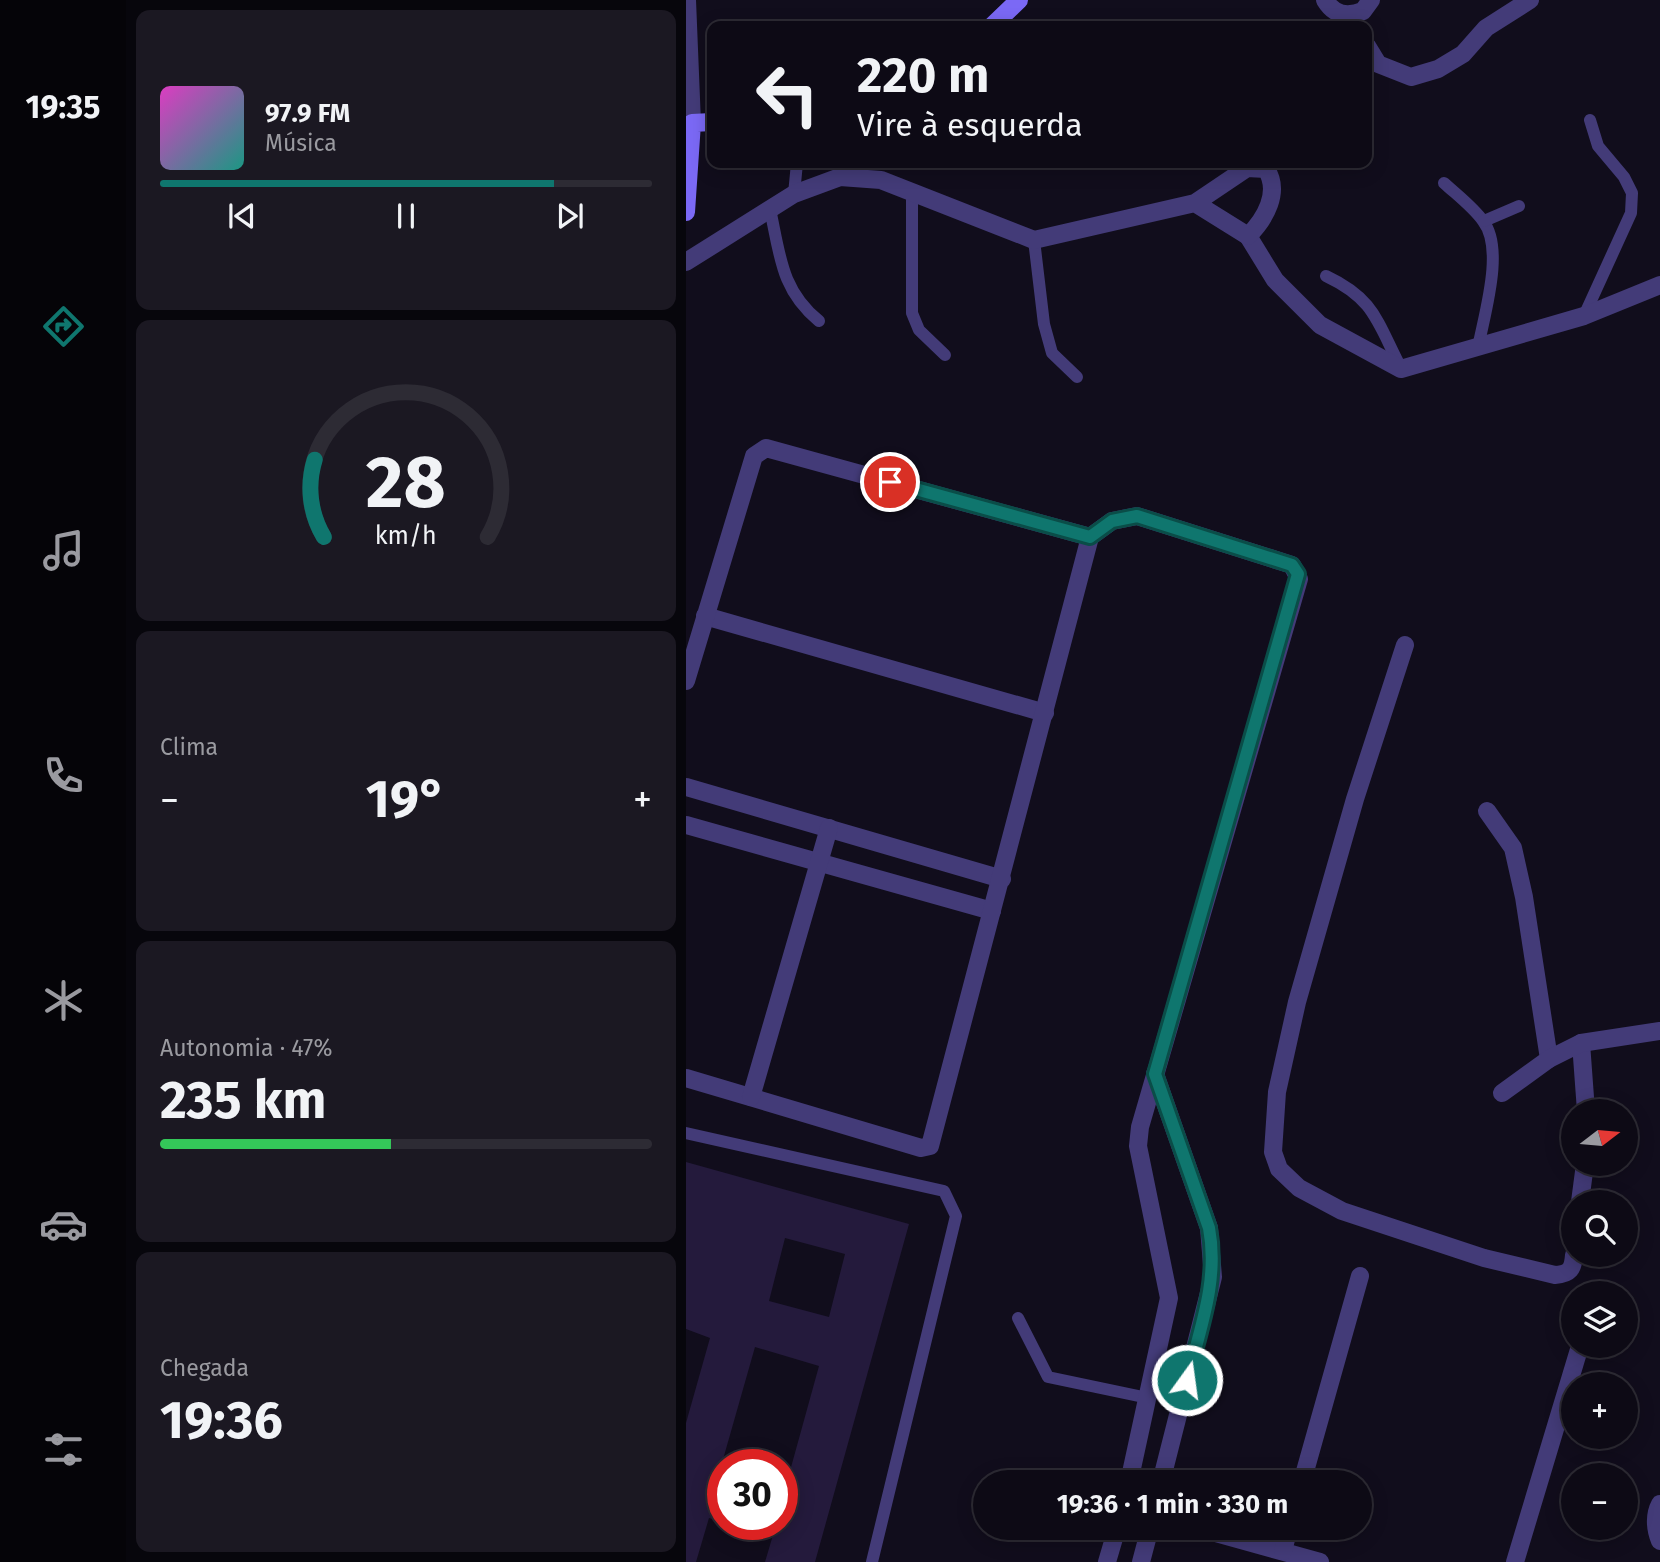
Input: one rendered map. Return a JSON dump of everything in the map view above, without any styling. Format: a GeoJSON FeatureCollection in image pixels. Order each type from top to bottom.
{"type":"FeatureCollection","features":[{"type":"Feature","properties":{"kind":"main road"},"geometry":{"type":"LineString","coordinates":[[997,21],[1019,0]]}},
{"type":"Feature","properties":{"kind":"main road"},"geometry":{"type":"LineString","coordinates":[[686,212],[692,123],[707,122]]}},
{"type":"Feature","properties":{"kind":"street"},"geometry":{"type":"LineString","coordinates":[[687,0],[692,123]]}},
{"type":"Feature","properties":{"kind":"street"},"geometry":{"type":"LineString","coordinates":[[1325,0],[1334,12],[1356,20],[1371,0]]}},
{"type":"Feature","properties":{"kind":"street"},"geometry":{"type":"LineString","coordinates":[[1372,54],[1378,64],[1411,77],[1438,69],[1463,54],[1486,28],[1530,0]]}},
{"type":"Feature","properties":{"kind":"street"},"geometry":{"type":"LineString","coordinates":[[686,262],[794,194],[840,177],[861,176],[912,191],[1034,240],[1195,203],[1247,168],[1266,169],[1272,179],[1272,194],[1261,223],[1248,236]]}},
{"type":"Feature","properties":{"kind":"street"},"geometry":{"type":"LineString","coordinates":[[1195,203],[1248,236],[1275,280],[1320,325],[1401,369],[1584,316],[1660,285]]}},
{"type":"Feature","properties":{"kind":"street"},"geometry":{"type":"LineString","coordinates":[[686,681],[754,456],[766,448],[1090,537]]}},
{"type":"Feature","properties":{"kind":"street"},"geometry":{"type":"LineString","coordinates":[[686,1078],[921,1148],[930,1146],[1090,537],[1112,521],[1137,516],[1292,565],[1298,574],[1140,1127],[1138,1146],[1169,1298],[1132,1470]]}},
{"type":"Feature","properties":{"kind":"street"},"geometry":{"type":"LineString","coordinates":[[705,616],[1045,713]]}},
{"type":"Feature","properties":{"kind":"street"},"geometry":{"type":"LineString","coordinates":[[1405,645],[1355,799],[1297,1002],[1277,1092],[1273,1152],[1279,1169],[1298,1188],[1342,1211],[1484,1258],[1556,1275],[1566,1274],[1572,1267]]}},
{"type":"Feature","properties":{"kind":"street"},"geometry":{"type":"LineString","coordinates":[[686,787],[1002,879]]}},
{"type":"Feature","properties":{"kind":"street"},"geometry":{"type":"LineString","coordinates":[[1488,811],[1513,848],[1524,897],[1549,1059]]}},
{"type":"Feature","properties":{"kind":"street"},"geometry":{"type":"LineString","coordinates":[[686,825],[992,911]]}},
{"type":"Feature","properties":{"kind":"street"},"geometry":{"type":"LineString","coordinates":[[751,1097],[829,828]]}},
{"type":"Feature","properties":{"kind":"street"},"geometry":{"type":"LineString","coordinates":[[1503,1093],[1549,1059],[1581,1043],[1660,1031]]}},
{"type":"Feature","properties":{"kind":"street"},"geometry":{"type":"LineString","coordinates":[[1581,1043],[1585,1099]]}},
{"type":"Feature","properties":{"kind":"street"},"geometry":{"type":"LineString","coordinates":[[1155,1074],[1209,1228],[1213,1252],[1213,1277],[1164,1470]]}},
{"type":"Feature","properties":{"kind":"street"},"geometry":{"type":"LineString","coordinates":[[1305,1470],[1360,1276]]}},
{"type":"Feature","properties":{"kind":"street"},"geometry":{"type":"LineString","coordinates":[[1515,1562],[1576,1358]]}},
{"type":"Feature","properties":{"kind":"street"},"geometry":{"type":"LineString","coordinates":[[1660,1504],[1656,1532],[1660,1541]]}},
{"type":"Feature","properties":{"kind":"street"},"geometry":{"type":"LineString","coordinates":[[1107,1562],[1113,1540]]}},
{"type":"Feature","properties":{"kind":"street"},"geometry":{"type":"LineString","coordinates":[[1141,1562],[1147,1540]]}},
{"type":"Feature","properties":{"kind":"street"},"geometry":{"type":"LineString","coordinates":[[1242,1540],[1320,1562]]}},
{"type":"Feature","properties":{"kind":"street"},"geometry":{"type":"LineString","coordinates":[[1283,1551],[1286,1540]]}},
{"type":"Feature","properties":{"kind":"lane"},"geometry":{"type":"LineString","coordinates":[[1584,316],[1631,213],[1632,193],[1624,177],[1598,146],[1590,120]]}},
{"type":"Feature","properties":{"kind":"lane"},"geometry":{"type":"LineString","coordinates":[[794,194],[797,168]]}},
{"type":"Feature","properties":{"kind":"lane"},"geometry":{"type":"LineString","coordinates":[[1444,183],[1484,221],[1490,234],[1494,261],[1478,348]]}},
{"type":"Feature","properties":{"kind":"lane"},"geometry":{"type":"LineString","coordinates":[[912,191],[912,313],[919,330],[945,355]]}},
{"type":"Feature","properties":{"kind":"lane"},"geometry":{"type":"LineString","coordinates":[[1484,221],[1519,206]]}},
{"type":"Feature","properties":{"kind":"lane"},"geometry":{"type":"LineString","coordinates":[[770,209],[787,285],[800,306],[819,321]]}},
{"type":"Feature","properties":{"kind":"lane"},"geometry":{"type":"LineString","coordinates":[[1034,240],[1044,324],[1052,353],[1077,377]]}},
{"type":"Feature","properties":{"kind":"lane"},"geometry":{"type":"LineString","coordinates":[[1325,275],[1353,289],[1367,303],[1401,369]]}},
{"type":"Feature","properties":{"kind":"lane"},"geometry":{"type":"LineString","coordinates":[[686,1133],[944,1191],[950,1198],[956,1216],[872,1562]]}},
{"type":"Feature","properties":{"kind":"lane"},"geometry":{"type":"LineString","coordinates":[[1018,1318],[1048,1377],[1148,1398]]}},
{"type":"Feature","properties":{"kind":"building"},"geometry":{"type":"Polygon","coordinates":[[[686,1162],[909,1224],[815,1562],[765,1562],[772,1540],[798,1540],[796,1449],[819,1366],[755,1347],[726,1449],[707,1449],[707,1525],[696,1562],[686,1562],[686,1423],[710,1338],[686,1329],[686,1162]],[[785,1238],[769,1301],[829,1317],[845,1254],[785,1238]]]}},
{"type":"Feature","properties":{"kind":"route"},"geometry":{"type":"LineString","coordinates":[[890,482],[1090,537],[1112,521],[1124,516],[1137,516],[1292,565],[1297,569],[1299,579],[1155,1074],[1209,1228],[1213,1252],[1213,1277],[1187,1380]]}}]}
